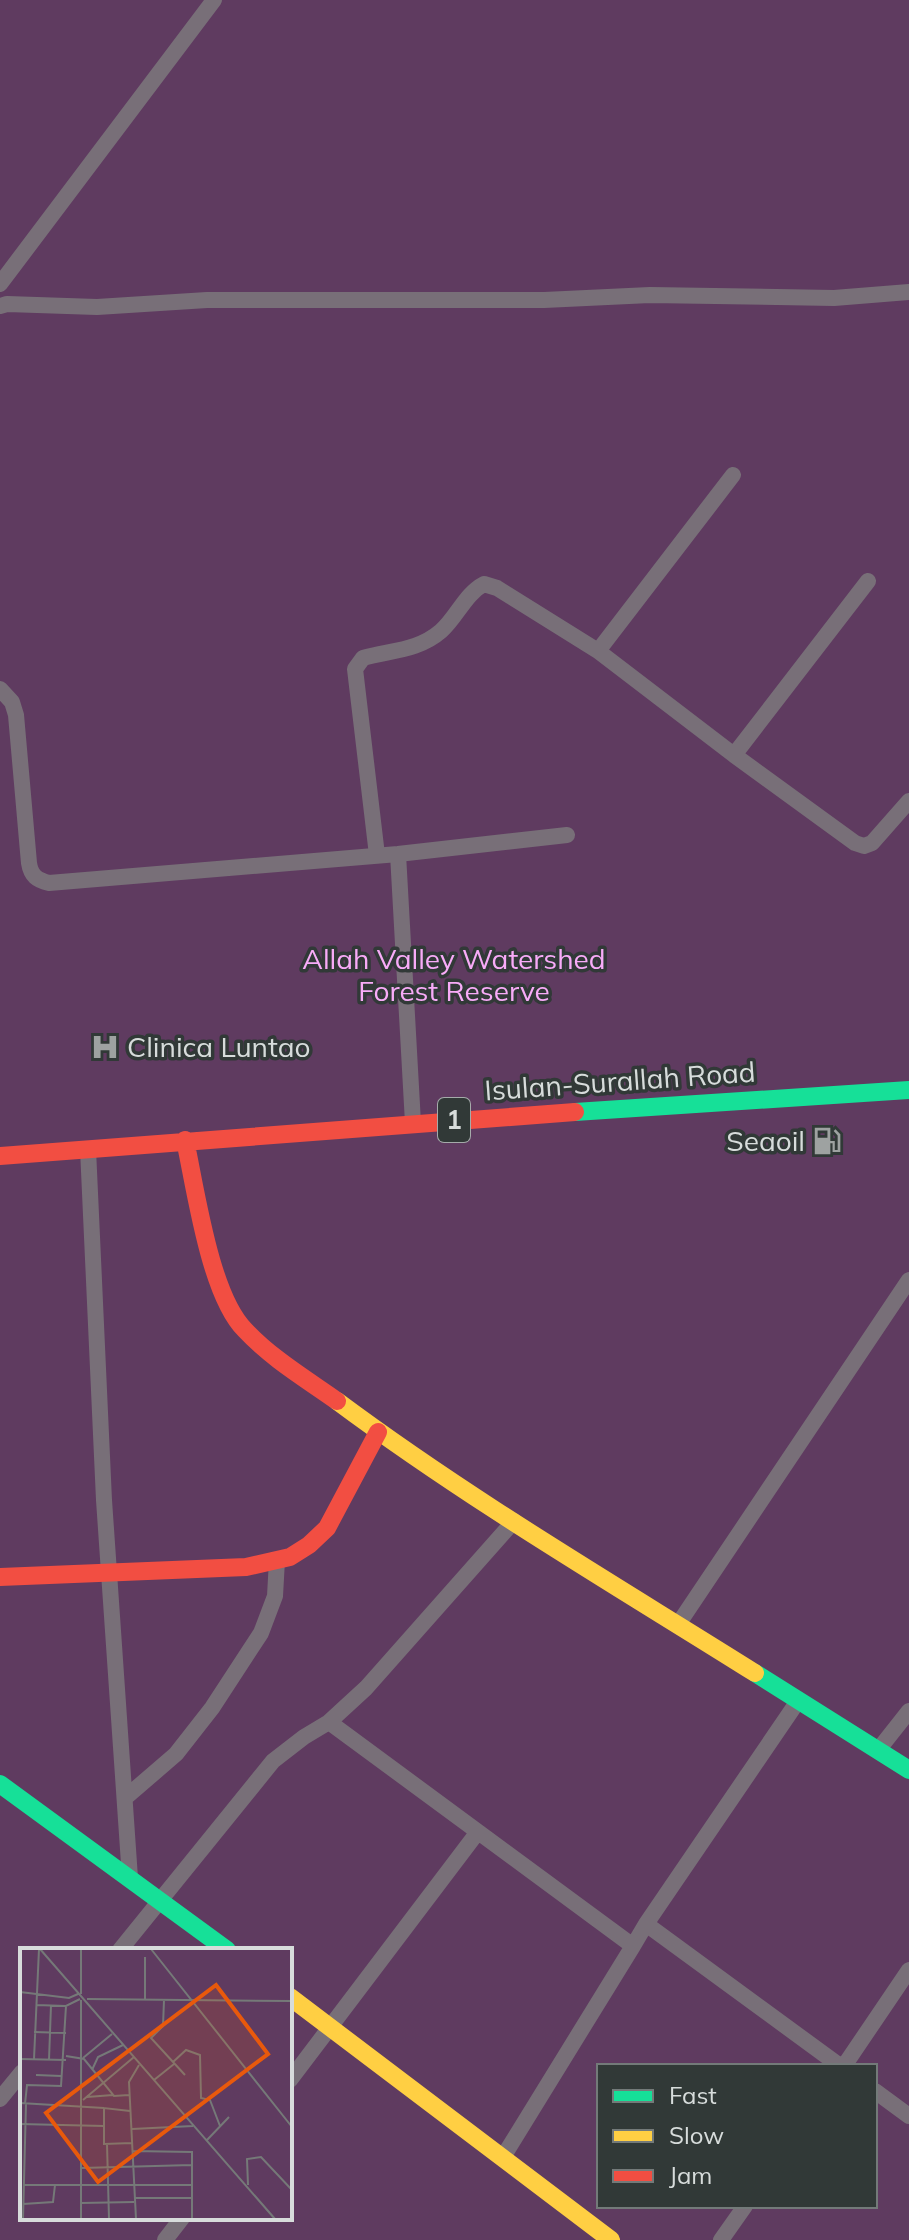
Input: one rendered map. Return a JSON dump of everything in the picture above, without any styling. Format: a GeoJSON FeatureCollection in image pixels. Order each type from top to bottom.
{"type":"FeatureCollection","features":[{"type":"Feature","properties":{"kind":"main road","name":"Isulan-Surallah Road"},"geometry":{"type":"LineString","coordinates":[[0,1156],[413,1123],[909,1090]]}},
{"type":"Feature","properties":{"kind":"main road"},"geometry":{"type":"LineString","coordinates":[[185,1140],[217,1281],[228,1309],[244,1330],[378,1432],[909,1770]]}},
{"type":"Feature","properties":{"kind":"main road"},"geometry":{"type":"LineString","coordinates":[[0,1577],[246,1567],[290,1557],[327,1528],[378,1432]]}},
{"type":"Feature","properties":{"kind":"main road"},"geometry":{"type":"LineString","coordinates":[[0,1784],[224,1948]]}},
{"type":"Feature","properties":{"kind":"main road"},"geometry":{"type":"LineString","coordinates":[[292,1999],[611,2240]]}},
{"type":"Feature","properties":{"kind":"street"},"geometry":{"type":"LineString","coordinates":[[0,284],[214,0]]}},
{"type":"Feature","properties":{"kind":"street"},"geometry":{"type":"LineString","coordinates":[[0,306],[97,307],[252,299],[544,300],[601,295],[834,298],[909,292]]}},
{"type":"Feature","properties":{"kind":"street"},"geometry":{"type":"LineString","coordinates":[[598,651],[733,475]]}},
{"type":"Feature","properties":{"kind":"street"},"geometry":{"type":"LineString","coordinates":[[734,755],[868,581]]}},
{"type":"Feature","properties":{"kind":"street"},"geometry":{"type":"LineString","coordinates":[[377,855],[355,669],[363,658],[422,645],[443,630],[479,586],[487,584],[598,651],[842,836],[864,846],[872,843],[909,801]]}},
{"type":"Feature","properties":{"kind":"street"},"geometry":{"type":"LineString","coordinates":[[0,689],[12,702],[16,715],[29,863],[38,880],[49,883],[398,854],[567,835]]}},
{"type":"Feature","properties":{"kind":"street"},"geometry":{"type":"LineString","coordinates":[[398,854],[413,1123]]}},
{"type":"Feature","properties":{"kind":"street"},"geometry":{"type":"LineString","coordinates":[[88,1149],[104,1500],[130,1878]]}},
{"type":"Feature","properties":{"kind":"street"},"geometry":{"type":"LineString","coordinates":[[679,1623],[909,1280]]}},
{"type":"Feature","properties":{"kind":"street"},"geometry":{"type":"LineString","coordinates":[[122,1948],[273,1761],[329,1722],[366,1688],[514,1521]]}},
{"type":"Feature","properties":{"kind":"street"},"geometry":{"type":"LineString","coordinates":[[125,1798],[176,1754],[212,1708],[261,1633],[275,1596],[277,1560]]}},
{"type":"Feature","properties":{"kind":"street"},"geometry":{"type":"LineString","coordinates":[[503,2157],[646,1924],[798,1701]]}},
{"type":"Feature","properties":{"kind":"street"},"geometry":{"type":"LineString","coordinates":[[879,1749],[909,1711]]}},
{"type":"Feature","properties":{"kind":"street"},"geometry":{"type":"LineString","coordinates":[[329,1722],[633,1946]]}},
{"type":"Feature","properties":{"kind":"street"},"geometry":{"type":"LineString","coordinates":[[292,2077],[477,1833]]}},
{"type":"Feature","properties":{"kind":"street"},"geometry":{"type":"LineString","coordinates":[[646,1924],[839,2064]]}},
{"type":"Feature","properties":{"kind":"street"},"geometry":{"type":"LineString","coordinates":[[843,2064],[909,1970]]}},
{"type":"Feature","properties":{"kind":"street"},"geometry":{"type":"LineString","coordinates":[[0,2099],[20,2074]]}},
{"type":"Feature","properties":{"kind":"street"},"geometry":{"type":"LineString","coordinates":[[877,2092],[909,2116]]}},
{"type":"Feature","properties":{"kind":"street"},"geometry":{"type":"LineString","coordinates":[[721,2240],[744,2208]]}},
{"type":"Feature","properties":{"kind":"street"},"geometry":{"type":"LineString","coordinates":[[165,2240],[180,2220]]}},
{"type":"Feature","properties":{"kind":"green space","name":"Allah Valley Watershed Forest Reserve"},"geometry":{"type":"Polygon","coordinates":[[[0,0],[909,0],[909,2240],[0,2240],[0,0]]]}},
{"type":"Feature","properties":{"kind":"traffic: fast"},"geometry":{"type":"LineString","coordinates":[[575,1112],[909,1090]]}},
{"type":"Feature","properties":{"kind":"traffic: fast"},"geometry":{"type":"LineString","coordinates":[[755,1673],[909,1770]]}},
{"type":"Feature","properties":{"kind":"traffic: fast"},"geometry":{"type":"LineString","coordinates":[[0,1784],[224,1948]]}},
{"type":"Feature","properties":{"kind":"traffic: slow"},"geometry":{"type":"LineString","coordinates":[[337,1401],[491,1507],[755,1673]]}},
{"type":"Feature","properties":{"kind":"traffic: slow"},"geometry":{"type":"LineString","coordinates":[[292,1999],[611,2240]]}},
{"type":"Feature","properties":{"kind":"traffic: jam"},"geometry":{"type":"LineString","coordinates":[[0,1156],[575,1112]]}},
{"type":"Feature","properties":{"kind":"traffic: jam"},"geometry":{"type":"LineString","coordinates":[[185,1140],[206,1241],[222,1293],[233,1314],[266,1350],[337,1401]]}},
{"type":"Feature","properties":{"kind":"traffic: jam"},"geometry":{"type":"LineString","coordinates":[[0,1577],[246,1567],[290,1557],[327,1528],[378,1432]]}},
{"type":"Feature","properties":{"kind":"place","name":"Clinica Luntao"},"geometry":{"type":"Point","coordinates":[105,1047]}},
{"type":"Feature","properties":{"kind":"place","name":"Seaoil"},"geometry":{"type":"Point","coordinates":[827,1141]}}]}
